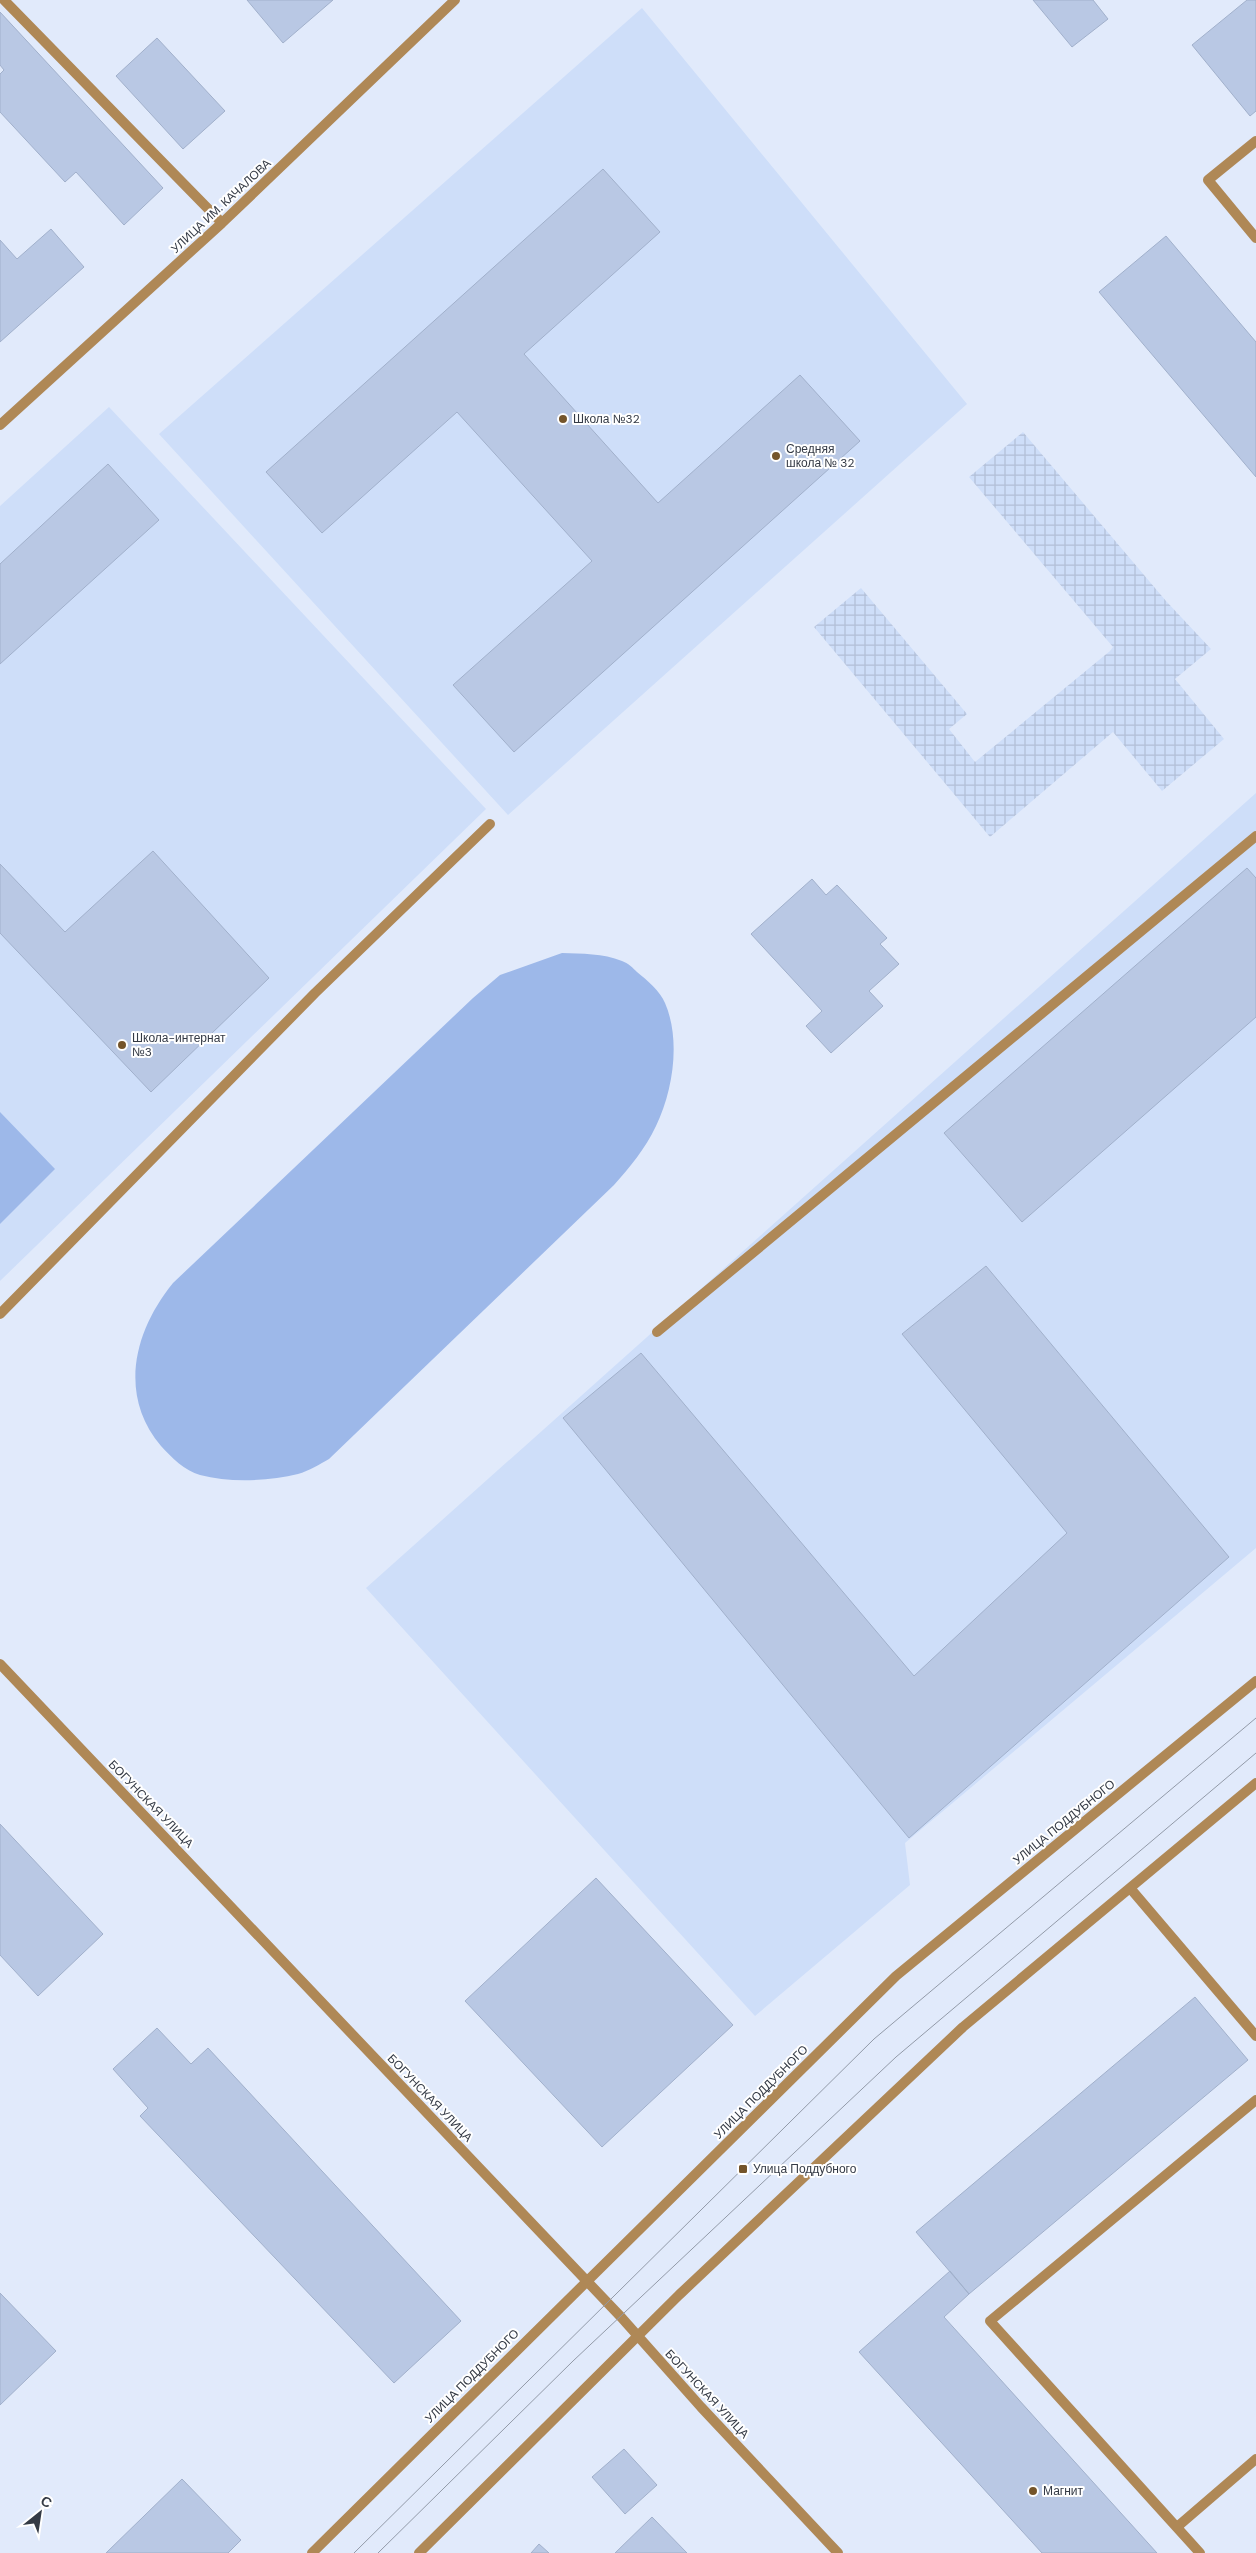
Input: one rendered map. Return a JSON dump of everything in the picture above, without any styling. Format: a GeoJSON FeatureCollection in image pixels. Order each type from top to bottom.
{"type":"FeatureCollection","features":[{"type":"Feature","properties":{"kind":"street"},"geometry":{"type":"LineString","coordinates":[[4,0],[222,223]]}},
{"type":"Feature","properties":{"kind":"street","name":"УЛИЦА ИМ. КАЧАЛОВА"},"geometry":{"type":"LineString","coordinates":[[0,425],[222,223],[455,0]]}},
{"type":"Feature","properties":{"kind":"street"},"geometry":{"type":"LineString","coordinates":[[1256,140],[1208,180],[1256,238]]}},
{"type":"Feature","properties":{"kind":"street"},"geometry":{"type":"LineString","coordinates":[[0,1314],[315,993],[490,824]]}},
{"type":"Feature","properties":{"kind":"street"},"geometry":{"type":"LineString","coordinates":[[658,1332],[1256,836]]}},
{"type":"Feature","properties":{"kind":"street","name":"БОГУНСКАЯ УЛИЦА"},"geometry":{"type":"LineString","coordinates":[[0,1664],[585,2280],[838,2553]]}},
{"type":"Feature","properties":{"kind":"street","name":"УЛИЦА ПОДДУБНОГО"},"geometry":{"type":"LineString","coordinates":[[312,2553],[585,2280],[896,1976],[1256,1681]]}},
{"type":"Feature","properties":{"kind":"street"},"geometry":{"type":"LineString","coordinates":[[419,2553],[679,2295],[963,2027],[1256,1783]]}},
{"type":"Feature","properties":{"kind":"street"},"geometry":{"type":"LineString","coordinates":[[1130,1888],[1256,2036]]}},
{"type":"Feature","properties":{"kind":"street"},"geometry":{"type":"LineString","coordinates":[[1200,2553],[990,2321],[1256,2100]]}},
{"type":"Feature","properties":{"kind":"street"},"geometry":{"type":"LineString","coordinates":[[1176,2527],[1256,2459]]}},
{"type":"Feature","properties":{"kind":"shaded area","name":"Школа №32"},"geometry":{"type":"Polygon","coordinates":[[[642,8],[967,404],[508,815],[159,434],[642,8]]]}},
{"type":"Feature","properties":{"kind":"shaded area","name":"Школа-интернат №3"},"geometry":{"type":"Polygon","coordinates":[[[109,407],[486,809],[0,1281],[0,506],[109,407]]]}},
{"type":"Feature","properties":{"kind":"shaded area"},"geometry":{"type":"Polygon","coordinates":[[[1023,432],[1166,601],[1211,649],[1175,679],[1224,739],[1162,791],[1113,732],[990,837],[814,627],[861,588],[967,714],[949,729],[975,762],[1110,651],[1113,647],[969,477],[1023,432]]]}},
{"type":"Feature","properties":{"kind":"shaded area"},"geometry":{"type":"Polygon","coordinates":[[[1256,793],[1256,1548],[905,1843],[910,1885],[755,2016],[366,1588],[1256,793]]]}},
{"type":"Feature","properties":{"kind":"shaded area"},"geometry":{"type":"Polygon","coordinates":[[[562,953],[600,955],[624,962],[653,986],[665,1003],[673,1033],[674,1049],[671,1081],[656,1126],[637,1157],[614,1185],[329,1459],[298,1474],[262,1480],[212,1478],[194,1473],[184,1467],[161,1446],[148,1426],[139,1406],[136,1385],[136,1363],[141,1342],[149,1322],[173,1283],[473,998],[500,975],[562,953]]]}},
{"type":"Feature","properties":{"kind":"shaded area"},"geometry":{"type":"Polygon","coordinates":[[[0,1112],[55,1169],[0,1224],[0,1112]]]}},
{"type":"Feature","properties":{"kind":"building"},"geometry":{"type":"Polygon","coordinates":[[[247,0],[333,0],[283,43],[247,0]]]}},
{"type":"Feature","properties":{"kind":"building"},"geometry":{"type":"Polygon","coordinates":[[[1033,0],[1093,0],[1108,19],[1072,47],[1033,0]]]}},
{"type":"Feature","properties":{"kind":"building"},"geometry":{"type":"Polygon","coordinates":[[[1247,0],[1256,0],[1256,111],[1250,116],[1192,45],[1247,0]]]}},
{"type":"Feature","properties":{"kind":"building"},"geometry":{"type":"Polygon","coordinates":[[[0,12],[163,188],[124,225],[76,172],[65,182],[0,112],[0,74],[4,70],[0,65],[0,12]]]}},
{"type":"Feature","properties":{"kind":"building"},"geometry":{"type":"Polygon","coordinates":[[[157,38],[225,111],[183,149],[116,76],[157,38]]]}},
{"type":"Feature","properties":{"kind":"building","name":"Средняя школа № 32"},"geometry":{"type":"Polygon","coordinates":[[[603,169],[660,232],[524,354],[658,503],[800,375],[860,441],[514,752],[453,685],[592,561],[457,412],[322,533],[266,472],[603,169]]]}},
{"type":"Feature","properties":{"kind":"building"},"geometry":{"type":"Polygon","coordinates":[[[51,229],[84,267],[0,342],[0,240],[17,259],[51,229]]]}},
{"type":"Feature","properties":{"kind":"building"},"geometry":{"type":"Polygon","coordinates":[[[1166,236],[1256,342],[1256,477],[1099,292],[1166,236]]]}},
{"type":"Feature","properties":{"kind":"building"},"geometry":{"type":"Polygon","coordinates":[[[108,464],[159,520],[0,664],[0,564],[108,464]]]}},
{"type":"Feature","properties":{"kind":"building"},"geometry":{"type":"Polygon","coordinates":[[[153,851],[269,978],[151,1092],[0,933],[0,864],[65,932],[153,851]]]}},
{"type":"Feature","properties":{"kind":"building"},"geometry":{"type":"Polygon","coordinates":[[[1247,868],[1256,878],[1256,1017],[1022,1222],[944,1133],[1247,868]]]}},
{"type":"Feature","properties":{"kind":"building"},"geometry":{"type":"Polygon","coordinates":[[[812,879],[826,895],[837,885],[887,938],[880,944],[899,964],[869,991],[883,1006],[831,1053],[806,1026],[822,1011],[751,934],[812,879]]]}},
{"type":"Feature","properties":{"kind":"building"},"geometry":{"type":"Polygon","coordinates":[[[986,1266],[1229,1557],[909,1838],[563,1418],[641,1353],[914,1676],[1067,1533],[902,1334],[986,1266]]]}},
{"type":"Feature","properties":{"kind":"building"},"geometry":{"type":"Polygon","coordinates":[[[0,1824],[103,1934],[38,1996],[0,1955],[0,1824]]]}},
{"type":"Feature","properties":{"kind":"building"},"geometry":{"type":"Polygon","coordinates":[[[596,1878],[733,2025],[602,2147],[465,2001],[596,1878]]]}},
{"type":"Feature","properties":{"kind":"building"},"geometry":{"type":"Polygon","coordinates":[[[1195,1997],[1248,2060],[969,2294],[916,2232],[1195,1997]]]}},
{"type":"Feature","properties":{"kind":"building"},"geometry":{"type":"Polygon","coordinates":[[[157,2028],[191,2064],[208,2048],[461,2321],[394,2383],[140,2116],[148,2108],[113,2069],[157,2028]]]}},
{"type":"Feature","properties":{"kind":"building"},"geometry":{"type":"Polygon","coordinates":[[[950,2271],[969,2294],[944,2317],[1157,2553],[1042,2553],[859,2352],[950,2271]]]}},
{"type":"Feature","properties":{"kind":"building"},"geometry":{"type":"Polygon","coordinates":[[[0,2293],[56,2351],[0,2405],[0,2293]]]}},
{"type":"Feature","properties":{"kind":"building"},"geometry":{"type":"Polygon","coordinates":[[[624,2449],[657,2485],[625,2514],[592,2477],[624,2449]]]}},
{"type":"Feature","properties":{"kind":"building"},"geometry":{"type":"Polygon","coordinates":[[[182,2479],[241,2540],[228,2553],[106,2553],[182,2479]]]}},
{"type":"Feature","properties":{"kind":"building"},"geometry":{"type":"Polygon","coordinates":[[[652,2517],[687,2553],[615,2553],[652,2517]]]}},
{"type":"Feature","properties":{"kind":"building"},"geometry":{"type":"Polygon","coordinates":[[[539,2544],[549,2553],[531,2553],[539,2544]]]}},
{"type":"Feature","properties":{"kind":"tram line"},"geometry":{"type":"LineString","coordinates":[[354,2553],[874,2039],[1256,1718]]}},
{"type":"Feature","properties":{"kind":"tram line"},"geometry":{"type":"LineString","coordinates":[[378,2553],[573,2361],[896,2057],[1256,1753]]}},
{"type":"Feature","properties":{"kind":"place","name":"Школа №32"},"geometry":{"type":"Point","coordinates":[563,419]}},
{"type":"Feature","properties":{"kind":"place","name":"Средняя школа № 32"},"geometry":{"type":"Point","coordinates":[776,456]}},
{"type":"Feature","properties":{"kind":"place","name":"Школа-интернат №3"},"geometry":{"type":"Point","coordinates":[122,1045]}},
{"type":"Feature","properties":{"kind":"place","name":"Улица Поддубного"},"geometry":{"type":"Point","coordinates":[743,2169]}},
{"type":"Feature","properties":{"kind":"place","name":"Магнит"},"geometry":{"type":"Point","coordinates":[1033,2491]}}]}
